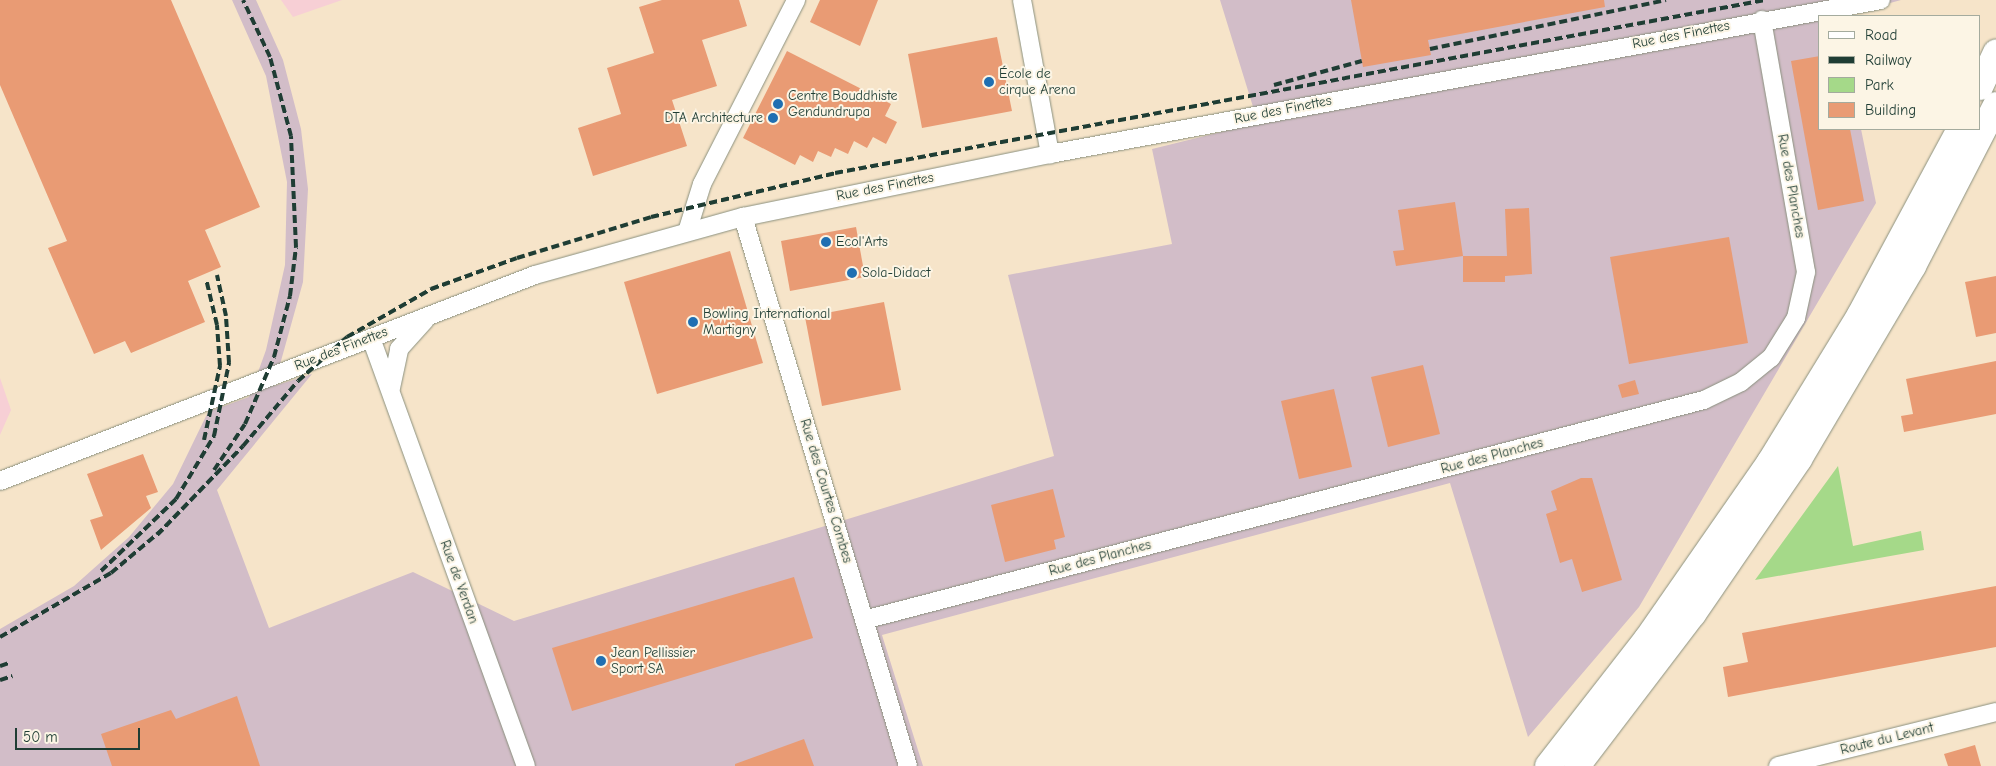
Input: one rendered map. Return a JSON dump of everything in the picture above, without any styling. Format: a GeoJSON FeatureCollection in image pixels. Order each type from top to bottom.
{"type":"FeatureCollection","features":[{"type":"Feature","properties":{"kind":"highway"},"geometry":{"type":"LineString","coordinates":[[1981,85],[1996,52]]}},
{"type":"Feature","properties":{"kind":"highway"},"geometry":{"type":"LineString","coordinates":[[1577,766],[1693,614],[1798,459],[1908,274],[1996,105]]}},
{"type":"Feature","properties":{"kind":"highway"},"geometry":{"type":"LineString","coordinates":[[1548,766],[1652,632],[1770,462],[1864,306],[1959,130]]}},
{"type":"Feature","properties":{"kind":"street"},"geometry":{"type":"LineString","coordinates":[[687,232],[702,184],[796,0]]}},
{"type":"Feature","properties":{"kind":"street"},"geometry":{"type":"LineString","coordinates":[[1022,0],[1050,154]]}},
{"type":"Feature","properties":{"kind":"street","name":"Rue des Finettes"},"geometry":{"type":"LineString","coordinates":[[0,481],[535,275],[742,217],[1050,154],[1762,20],[1881,0]]}},
{"type":"Feature","properties":{"kind":"street","name":"Rue des Planches"},"geometry":{"type":"LineString","coordinates":[[864,620],[1704,400],[1741,382],[1771,358],[1796,318],[1806,272],[1762,20]]}},
{"type":"Feature","properties":{"kind":"street","name":"Rue des Courtes Combes"},"geometry":{"type":"LineString","coordinates":[[742,217],[908,766]]}},
{"type":"Feature","properties":{"kind":"street","name":"Rue de Verdan"},"geometry":{"type":"LineString","coordinates":[[392,398],[391,375],[398,349],[430,315]]}},
{"type":"Feature","properties":{"kind":"street","name":"Rue de Verdan"},"geometry":{"type":"LineString","coordinates":[[371,338],[526,766]]}},
{"type":"Feature","properties":{"kind":"street","name":"Route du Levant"},"geometry":{"type":"LineString","coordinates":[[1778,766],[1996,712]]}},
{"type":"Feature","properties":{"kind":"shaded area"},"geometry":{"type":"Polygon","coordinates":[[[232,0],[256,0],[283,60],[301,129],[308,189],[303,282],[274,386],[312,374],[217,490],[269,628],[413,572],[514,621],[1054,456],[1008,275],[1172,244],[1152,149],[1258,123],[1220,0],[1901,0],[1847,15],[1818,15],[1818,130],[1861,130],[1876,203],[1639,607],[1528,737],[1450,483],[882,635],[923,766],[0,766],[0,629],[74,586],[129,537],[173,484],[208,412],[249,397],[266,350],[285,265],[287,182],[266,76],[232,0]]]}},
{"type":"Feature","properties":{"kind":"shaded area"},"geometry":{"type":"Polygon","coordinates":[[[281,0],[342,0],[293,17],[281,0]]]}},
{"type":"Feature","properties":{"kind":"shaded area"},"geometry":{"type":"Polygon","coordinates":[[[0,378],[11,410],[0,435],[0,378]]]}},
{"type":"Feature","properties":{"kind":"green space"},"geometry":{"type":"Polygon","coordinates":[[[1838,466],[1853,546],[1921,531],[1924,550],[1755,580],[1838,466]]]}},
{"type":"Feature","properties":{"kind":"building"},"geometry":{"type":"Polygon","coordinates":[[[0,0],[171,0],[260,207],[205,230],[221,267],[188,281],[205,322],[131,353],[125,341],[94,354],[48,248],[67,241],[0,85],[0,0]]]}},
{"type":"Feature","properties":{"kind":"building"},"geometry":{"type":"Polygon","coordinates":[[[662,0],[739,0],[747,26],[702,40],[717,86],[672,100],[687,146],[593,176],[578,128],[621,114],[607,68],[654,53],[639,7],[662,0]]]}},
{"type":"Feature","properties":{"kind":"building"},"geometry":{"type":"Polygon","coordinates":[[[820,0],[878,0],[860,46],[810,22],[820,0]]]}},
{"type":"Feature","properties":{"kind":"building"},"geometry":{"type":"Polygon","coordinates":[[[1351,0],[1604,0],[1605,7],[1428,40],[1431,55],[1363,67],[1351,0]]]}},
{"type":"Feature","properties":{"kind":"building"},"geometry":{"type":"Polygon","coordinates":[[[997,37],[1012,111],[922,128],[908,54],[997,37]]]}},
{"type":"Feature","properties":{"kind":"building"},"geometry":{"type":"Polygon","coordinates":[[[787,51],[891,104],[885,116],[897,122],[886,144],[873,137],[867,148],[854,141],[848,154],[835,148],[831,157],[818,151],[813,162],[800,155],[795,165],[743,138],[787,51]]]}},
{"type":"Feature","properties":{"kind":"building"},"geometry":{"type":"Polygon","coordinates":[[[1818,56],[1818,130],[1850,130],[1864,201],[1818,210],[1791,61],[1818,56]]]}},
{"type":"Feature","properties":{"kind":"building"},"geometry":{"type":"Polygon","coordinates":[[[1455,202],[1463,256],[1396,266],[1393,251],[1404,250],[1398,210],[1455,202]]]}},
{"type":"Feature","properties":{"kind":"building"},"geometry":{"type":"Polygon","coordinates":[[[1529,208],[1532,274],[1505,276],[1505,282],[1463,282],[1463,256],[1507,256],[1505,209],[1529,208]]]}},
{"type":"Feature","properties":{"kind":"building"},"geometry":{"type":"Polygon","coordinates":[[[856,227],[865,277],[790,291],[781,241],[856,227]]]}},
{"type":"Feature","properties":{"kind":"building"},"geometry":{"type":"Polygon","coordinates":[[[1729,237],[1748,343],[1629,364],[1610,257],[1729,237]]]}},
{"type":"Feature","properties":{"kind":"building","name":"Bowling International Martigny"},"geometry":{"type":"Polygon","coordinates":[[[730,251],[763,363],[657,394],[624,282],[730,251]]]}},
{"type":"Feature","properties":{"kind":"building"},"geometry":{"type":"Polygon","coordinates":[[[1996,276],[1996,333],[1976,337],[1965,282],[1996,276]]]}},
{"type":"Feature","properties":{"kind":"building"},"geometry":{"type":"Polygon","coordinates":[[[884,302],[901,390],[822,406],[805,317],[884,302]]]}},
{"type":"Feature","properties":{"kind":"building"},"geometry":{"type":"Polygon","coordinates":[[[1996,361],[1996,414],[1904,432],[1901,416],[1913,414],[1906,379],[1996,361]]]}},
{"type":"Feature","properties":{"kind":"building"},"geometry":{"type":"Polygon","coordinates":[[[1423,365],[1440,434],[1388,447],[1371,377],[1423,365]]]}},
{"type":"Feature","properties":{"kind":"building"},"geometry":{"type":"Polygon","coordinates":[[[1635,380],[1639,394],[1622,398],[1618,385],[1635,380]]]}},
{"type":"Feature","properties":{"kind":"building"},"geometry":{"type":"Polygon","coordinates":[[[1334,389],[1352,467],[1299,479],[1281,401],[1334,389]]]}},
{"type":"Feature","properties":{"kind":"building"},"geometry":{"type":"Polygon","coordinates":[[[143,454],[158,492],[146,496],[151,508],[101,550],[90,520],[103,516],[87,474],[143,454]]]}},
{"type":"Feature","properties":{"kind":"building"},"geometry":{"type":"Polygon","coordinates":[[[1581,478],[1592,478],[1622,580],[1582,592],[1572,559],[1560,563],[1546,514],[1557,510],[1551,491],[1581,478]]]}},
{"type":"Feature","properties":{"kind":"building"},"geometry":{"type":"Polygon","coordinates":[[[1053,489],[1065,537],[1054,540],[1056,549],[1005,562],[991,505],[1053,489]]]}},
{"type":"Feature","properties":{"kind":"building"},"geometry":{"type":"Polygon","coordinates":[[[794,577],[813,638],[572,711],[552,648],[794,577]]]}},
{"type":"Feature","properties":{"kind":"building"},"geometry":{"type":"Polygon","coordinates":[[[1996,586],[1996,647],[1728,697],[1723,667],[1748,662],[1742,633],[1996,586]]]}},
{"type":"Feature","properties":{"kind":"building"},"geometry":{"type":"Polygon","coordinates":[[[237,696],[260,766],[112,766],[101,734],[171,710],[176,719],[237,696]]]}},
{"type":"Feature","properties":{"kind":"building"},"geometry":{"type":"Polygon","coordinates":[[[804,739],[814,766],[735,766],[735,764],[804,739]]]}},
{"type":"Feature","properties":{"kind":"building"},"geometry":{"type":"Polygon","coordinates":[[[1975,745],[1981,766],[1948,766],[1944,754],[1975,745]]]}},
{"type":"Feature","properties":{"kind":"railway"},"geometry":{"type":"LineString","coordinates":[[214,470],[245,424],[274,357],[290,296],[296,247],[291,136],[270,57],[243,0]]}},
{"type":"Feature","properties":{"kind":"railway"},"geometry":{"type":"LineString","coordinates":[[1430,49],[1666,0]]}},
{"type":"Feature","properties":{"kind":"railway"},"geometry":{"type":"LineString","coordinates":[[157,535],[243,446],[298,381],[347,337],[431,289],[517,258],[651,217],[835,173],[1765,0]]}},
{"type":"Feature","properties":{"kind":"railway"},"geometry":{"type":"LineString","coordinates":[[1274,85],[1362,61]]}},
{"type":"Feature","properties":{"kind":"railway"},"geometry":{"type":"LineString","coordinates":[[101,571],[176,499],[214,436],[229,363],[226,316],[217,275]]}},
{"type":"Feature","properties":{"kind":"railway"},"geometry":{"type":"LineString","coordinates":[[204,440],[220,366],[217,325],[206,279]]}},
{"type":"Feature","properties":{"kind":"railway"},"geometry":{"type":"LineString","coordinates":[[0,637],[111,573],[162,530]]}},
{"type":"Feature","properties":{"kind":"railway"},"geometry":{"type":"LineString","coordinates":[[0,666],[9,663]]}},
{"type":"Feature","properties":{"kind":"railway"},"geometry":{"type":"LineString","coordinates":[[0,680],[12,676]]}},
{"type":"Feature","properties":{"kind":"place","name":"École de cirque Arena"},"geometry":{"type":"Point","coordinates":[989,82]}},
{"type":"Feature","properties":{"kind":"place","name":"Centre Bouddhiste Gendundrupa"},"geometry":{"type":"Point","coordinates":[778,104]}},
{"type":"Feature","properties":{"kind":"place","name":"DTA Architecture"},"geometry":{"type":"Point","coordinates":[773,118]}},
{"type":"Feature","properties":{"kind":"place","name":"Ecol'Arts"},"geometry":{"type":"Point","coordinates":[826,242]}},
{"type":"Feature","properties":{"kind":"place","name":"Sola-Didact"},"geometry":{"type":"Point","coordinates":[852,273]}},
{"type":"Feature","properties":{"kind":"place","name":"Bowling International Martigny"},"geometry":{"type":"Point","coordinates":[693,322]}},
{"type":"Feature","properties":{"kind":"place","name":"Jean Pellissier Sport SA"},"geometry":{"type":"Point","coordinates":[601,661]}}]}
